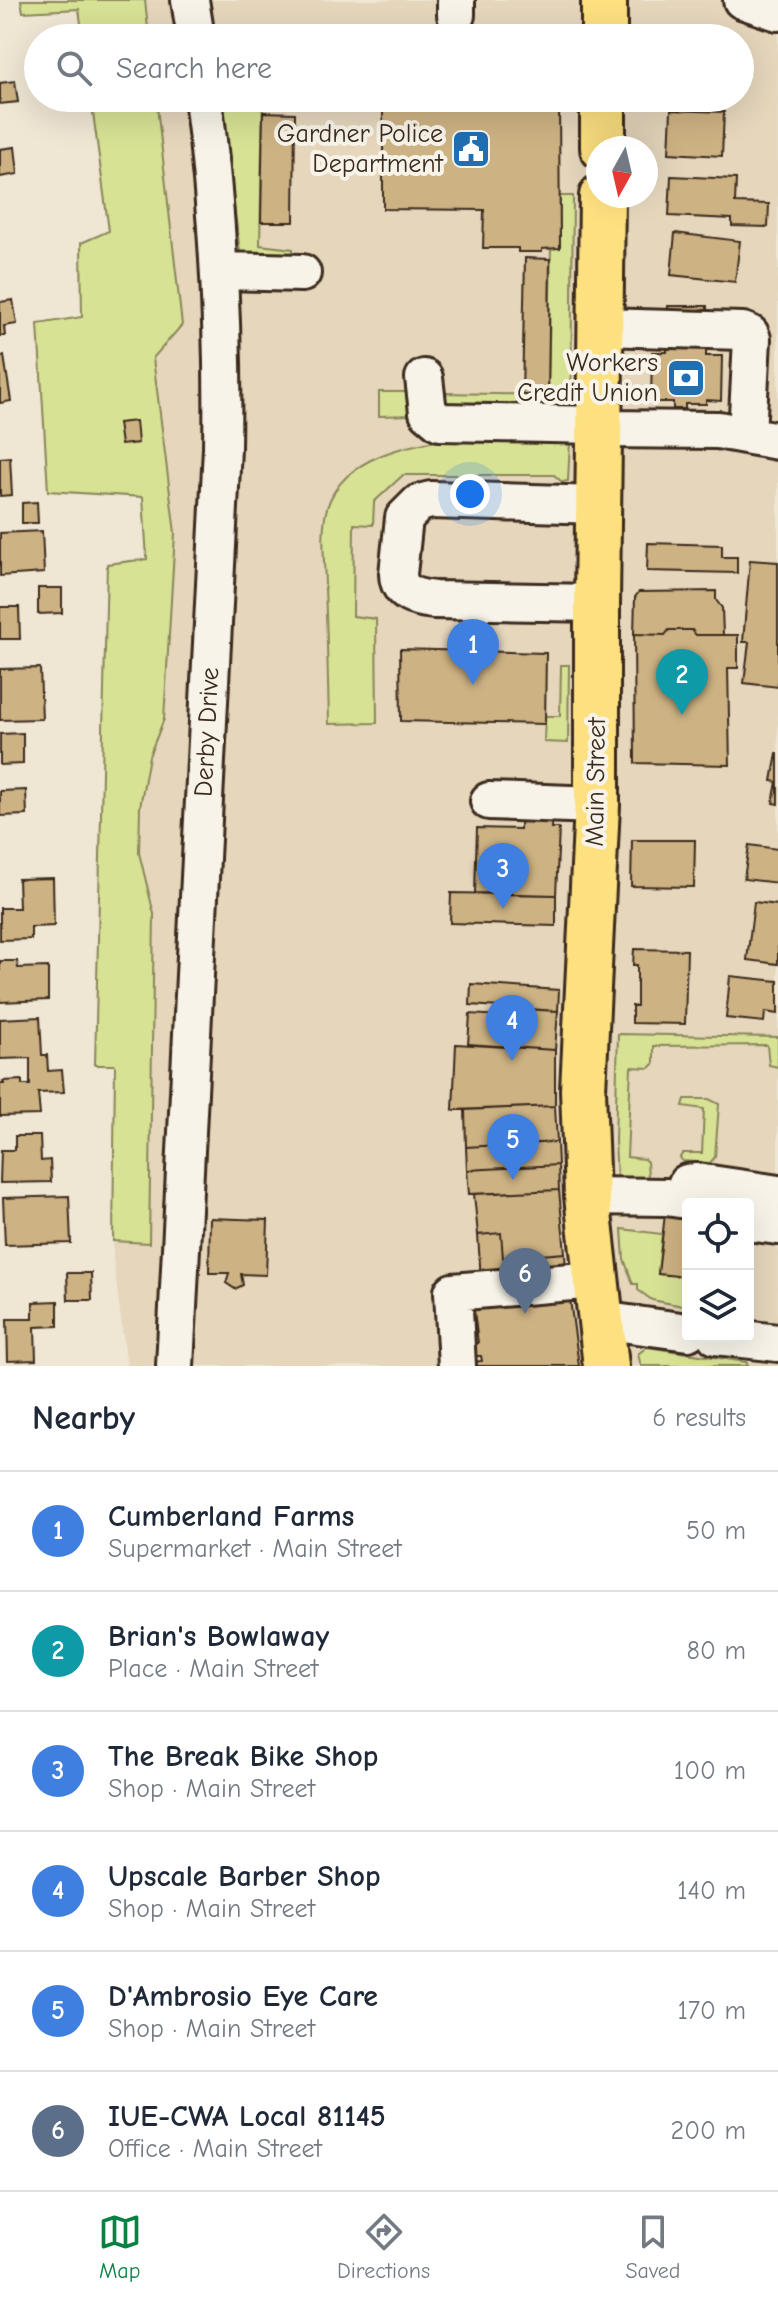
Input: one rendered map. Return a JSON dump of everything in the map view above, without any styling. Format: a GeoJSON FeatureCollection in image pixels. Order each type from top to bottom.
{"type":"FeatureCollection","features":[{"type":"Feature","properties":{"kind":"main road"},"geometry":{"type":"LineString","coordinates":[[604,0],[604,24]]}},
{"type":"Feature","properties":{"kind":"main road"},"geometry":{"type":"LineString","coordinates":[[603,112],[603,136]]}},
{"type":"Feature","properties":{"kind":"main road","name":"Main Street"},"geometry":{"type":"LineString","coordinates":[[602,208],[597,805],[583,1090],[587,1196],[606,1366]]}},
{"type":"Feature","properties":{"kind":"street"},"geometry":{"type":"LineString","coordinates":[[190,0],[194,24]]}},
{"type":"Feature","properties":{"kind":"street"},"geometry":{"type":"LineString","coordinates":[[742,0],[778,12]]}},
{"type":"Feature","properties":{"kind":"street","name":"Derby Drive"},"geometry":{"type":"LineString","coordinates":[[175,1366],[222,448],[224,352],[220,271],[204,112]]}},
{"type":"Feature","properties":{"kind":"street"},"geometry":{"type":"LineString","coordinates":[[220,271],[302,273]]}},
{"type":"Feature","properties":{"kind":"street"},"geometry":{"type":"LineString","coordinates":[[424,378],[428,412],[440,422],[718,430],[763,438],[750,334],[743,331],[601,327]]}},
{"type":"Feature","properties":{"kind":"street"},"geometry":{"type":"LineString","coordinates":[[597,603],[434,600],[414,597],[402,590],[398,574],[404,518],[419,503],[431,500],[599,505]]}},
{"type":"Feature","properties":{"kind":"street"},"geometry":{"type":"LineString","coordinates":[[489,801],[597,805]]}},
{"type":"Feature","properties":{"kind":"street"},"geometry":{"type":"LineString","coordinates":[[587,1196],[677,1204],[682,1185],[697,1182],[778,1194]]}},
{"type":"Feature","properties":{"kind":"street"},"geometry":{"type":"LineString","coordinates":[[754,1210],[778,1214]]}},
{"type":"Feature","properties":{"kind":"street"},"geometry":{"type":"LineString","coordinates":[[754,1223],[778,1226]]}},
{"type":"Feature","properties":{"kind":"street"},"geometry":{"type":"LineString","coordinates":[[457,1366],[453,1292],[598,1300],[682,1330]]}},
{"type":"Feature","properties":{"kind":"street"},"geometry":{"type":"LineString","coordinates":[[753,1342],[778,1346],[770,1366]]}},
{"type":"Feature","properties":{"kind":"shaded area"},"geometry":{"type":"Polygon","coordinates":[[[21,0],[778,0],[778,1366],[127,1366],[113,1257],[115,1065],[95,1065],[107,564],[147,559],[143,497],[48,491],[38,324],[82,317],[81,243],[109,231],[93,112],[754,112],[754,24],[81,24],[79,9],[23,12],[21,0]]]}},
{"type":"Feature","properties":{"kind":"green space"},"geometry":{"type":"Polygon","coordinates":[[[21,0],[145,0],[148,24],[81,24],[79,9],[23,12],[21,0]]]}},
{"type":"Feature","properties":{"kind":"green space"},"geometry":{"type":"Polygon","coordinates":[[[93,112],[158,112],[182,325],[153,358],[175,533],[164,719],[149,756],[140,807],[139,853],[154,914],[149,1243],[113,1241],[115,1065],[95,1065],[107,564],[147,559],[143,497],[48,491],[38,324],[82,317],[81,243],[109,231],[93,112]]]}},
{"type":"Feature","properties":{"kind":"green space"},"geometry":{"type":"Polygon","coordinates":[[[222,112],[263,112],[260,245],[293,249],[293,255],[245,255],[240,252],[222,112]]]}},
{"type":"Feature","properties":{"kind":"green space"},"geometry":{"type":"Polygon","coordinates":[[[560,196],[573,196],[571,407],[445,406],[443,397],[446,393],[548,395],[551,248],[560,248],[560,196]]]}},
{"type":"Feature","properties":{"kind":"green space"},"geometry":{"type":"Polygon","coordinates":[[[379,392],[405,392],[410,398],[412,415],[379,416],[379,392]]]}},
{"type":"Feature","properties":{"kind":"green space"},"geometry":{"type":"Polygon","coordinates":[[[460,438],[570,440],[568,481],[562,482],[554,475],[403,475],[374,502],[373,525],[354,524],[353,616],[376,619],[377,723],[329,724],[323,548],[327,508],[335,490],[348,475],[382,455],[401,448],[460,438]]]}},
{"type":"Feature","properties":{"kind":"green space"},"geometry":{"type":"Polygon","coordinates":[[[561,665],[569,665],[568,743],[544,742],[545,716],[560,716],[561,665]]]}},
{"type":"Feature","properties":{"kind":"green space"},"geometry":{"type":"Polygon","coordinates":[[[618,1034],[778,1037],[778,1067],[769,1065],[767,1045],[654,1046],[654,1064],[650,1068],[631,1067],[627,1157],[644,1159],[648,1177],[643,1180],[617,1180],[618,1034]]]}},
{"type":"Feature","properties":{"kind":"green space"},"geometry":{"type":"Polygon","coordinates":[[[685,1099],[709,1099],[719,1104],[715,1157],[710,1163],[682,1161],[680,1157],[683,1153],[702,1153],[704,1109],[683,1106],[685,1099]]]}},
{"type":"Feature","properties":{"kind":"green space"},"geometry":{"type":"Polygon","coordinates":[[[622,1229],[662,1234],[658,1273],[682,1276],[682,1306],[652,1300],[638,1290],[638,1284],[633,1284],[624,1259],[622,1229]]]}},
{"type":"Feature","properties":{"kind":"green space"},"geometry":{"type":"Polygon","coordinates":[[[647,1347],[746,1362],[748,1366],[641,1366],[638,1354],[647,1347]]]}},
{"type":"Feature","properties":{"kind":"building"},"geometry":{"type":"Polygon","coordinates":[[[15,81],[18,102],[0,104],[0,83],[15,81]]]}},
{"type":"Feature","properties":{"kind":"building"},"geometry":{"type":"Polygon","coordinates":[[[263,112],[295,113],[294,222],[261,222],[263,112]]]}},
{"type":"Feature","properties":{"kind":"building","name":"Gardner Police Department"},"geometry":{"type":"Polygon","coordinates":[[[383,112],[559,112],[560,248],[518,252],[518,248],[483,248],[484,210],[383,209],[383,112]]]}},
{"type":"Feature","properties":{"kind":"building"},"geometry":{"type":"Polygon","coordinates":[[[671,112],[724,112],[722,156],[669,153],[671,112]]]}},
{"type":"Feature","properties":{"kind":"building"},"geometry":{"type":"Polygon","coordinates":[[[15,147],[18,174],[0,177],[0,149],[15,147]]]}},
{"type":"Feature","properties":{"kind":"building"},"geometry":{"type":"Polygon","coordinates":[[[671,176],[736,179],[735,203],[769,204],[768,227],[732,226],[732,219],[669,216],[671,176]]]}},
{"type":"Feature","properties":{"kind":"building"},"geometry":{"type":"Polygon","coordinates":[[[675,233],[740,241],[735,282],[671,275],[675,233]]]}},
{"type":"Feature","properties":{"kind":"building"},"geometry":{"type":"Polygon","coordinates":[[[525,258],[550,259],[548,395],[522,395],[525,258]]]}},
{"type":"Feature","properties":{"kind":"building"},"geometry":{"type":"Polygon","coordinates":[[[13,300],[17,324],[4,326],[5,336],[0,336],[0,302],[13,300]]]}},
{"type":"Feature","properties":{"kind":"building","name":"Workers Credit Union"},"geometry":{"type":"Polygon","coordinates":[[[668,306],[707,306],[706,356],[722,356],[721,401],[685,404],[685,409],[673,409],[673,402],[651,402],[652,352],[667,352],[668,306]]]}},
{"type":"Feature","properties":{"kind":"building"},"geometry":{"type":"Polygon","coordinates":[[[4,356],[11,401],[0,403],[0,357],[4,356]]]}},
{"type":"Feature","properties":{"kind":"building"},"geometry":{"type":"Polygon","coordinates":[[[136,421],[138,443],[121,445],[118,423],[136,421]]]}},
{"type":"Feature","properties":{"kind":"building"},"geometry":{"type":"Polygon","coordinates":[[[10,457],[12,495],[0,496],[0,458],[10,457]]]}},
{"type":"Feature","properties":{"kind":"building"},"geometry":{"type":"Polygon","coordinates":[[[37,502],[38,523],[22,523],[22,503],[37,502]]]}},
{"type":"Feature","properties":{"kind":"building"},"geometry":{"type":"Polygon","coordinates":[[[42,531],[44,573],[0,576],[0,533],[42,531]]]}},
{"type":"Feature","properties":{"kind":"building"},"geometry":{"type":"Polygon","coordinates":[[[648,543],[722,545],[722,557],[737,557],[737,573],[647,571],[648,543]]]}},
{"type":"Feature","properties":{"kind":"building"},"geometry":{"type":"Polygon","coordinates":[[[750,560],[778,562],[778,687],[744,683],[749,642],[743,642],[750,560]]]}},
{"type":"Feature","properties":{"kind":"building"},"geometry":{"type":"Polygon","coordinates":[[[38,588],[62,588],[62,613],[38,614],[38,588]]]}},
{"type":"Feature","properties":{"kind":"building"},"geometry":{"type":"Polygon","coordinates":[[[716,591],[716,600],[722,608],[723,635],[696,635],[692,630],[669,630],[665,635],[634,634],[635,597],[639,592],[716,591]]]}},
{"type":"Feature","properties":{"kind":"building"},"geometry":{"type":"Polygon","coordinates":[[[0,607],[19,607],[20,639],[0,639],[0,607]]]}},
{"type":"Feature","properties":{"kind":"building"},"geometry":{"type":"Polygon","coordinates":[[[669,630],[692,630],[696,635],[738,635],[738,668],[728,668],[730,765],[635,763],[634,634],[665,635],[669,630]]]}},
{"type":"Feature","properties":{"kind":"building"},"geometry":{"type":"Polygon","coordinates":[[[400,649],[546,653],[545,724],[401,721],[400,649]]]}},
{"type":"Feature","properties":{"kind":"building"},"geometry":{"type":"Polygon","coordinates":[[[40,668],[42,719],[0,720],[0,669],[40,668]]]}},
{"type":"Feature","properties":{"kind":"building"},"geometry":{"type":"Polygon","coordinates":[[[23,733],[23,764],[0,765],[0,734],[23,733]]]}},
{"type":"Feature","properties":{"kind":"building"},"geometry":{"type":"Polygon","coordinates":[[[777,753],[778,804],[773,803],[777,782],[772,781],[777,753]]]}},
{"type":"Feature","properties":{"kind":"building"},"geometry":{"type":"Polygon","coordinates":[[[26,790],[27,815],[0,816],[0,791],[26,790]]]}},
{"type":"Feature","properties":{"kind":"building"},"geometry":{"type":"Polygon","coordinates":[[[521,809],[552,810],[551,828],[559,828],[556,895],[475,893],[477,828],[520,829],[521,809]]]}},
{"type":"Feature","properties":{"kind":"building"},"geometry":{"type":"Polygon","coordinates":[[[632,840],[695,840],[694,887],[631,886],[632,840]]]}},
{"type":"Feature","properties":{"kind":"building"},"geometry":{"type":"Polygon","coordinates":[[[749,845],[778,849],[778,883],[744,879],[749,845]]]}},
{"type":"Feature","properties":{"kind":"building"},"geometry":{"type":"Polygon","coordinates":[[[53,878],[54,926],[31,927],[31,939],[0,940],[0,908],[19,908],[18,879],[53,878]]]}},
{"type":"Feature","properties":{"kind":"building"},"geometry":{"type":"Polygon","coordinates":[[[451,893],[556,895],[556,926],[450,923],[451,893]]]}},
{"type":"Feature","properties":{"kind":"building"},"geometry":{"type":"Polygon","coordinates":[[[754,902],[778,905],[778,964],[747,960],[754,902]]]}},
{"type":"Feature","properties":{"kind":"building"},"geometry":{"type":"Polygon","coordinates":[[[634,949],[687,950],[685,1024],[632,1023],[632,1006],[637,1006],[634,949]]]}},
{"type":"Feature","properties":{"kind":"building"},"geometry":{"type":"Polygon","coordinates":[[[0,961],[17,961],[18,968],[48,967],[48,1000],[0,1002],[0,961]]]}},
{"type":"Feature","properties":{"kind":"building"},"geometry":{"type":"Polygon","coordinates":[[[730,976],[778,981],[778,1014],[765,1012],[764,1022],[726,1018],[730,976]]]}},
{"type":"Feature","properties":{"kind":"building"},"geometry":{"type":"Polygon","coordinates":[[[471,984],[559,990],[558,1011],[470,1005],[471,984]]]}},
{"type":"Feature","properties":{"kind":"building"},"geometry":{"type":"Polygon","coordinates":[[[503,1008],[558,1011],[555,1050],[468,1044],[470,1014],[502,1016],[503,1008]]]}},
{"type":"Feature","properties":{"kind":"building"},"geometry":{"type":"Polygon","coordinates":[[[40,1017],[42,1055],[47,1055],[48,1071],[62,1070],[64,1092],[38,1093],[40,1115],[0,1116],[0,1084],[4,1084],[3,1081],[22,1080],[22,1085],[30,1085],[30,1058],[0,1059],[0,1019],[40,1017]]]}},
{"type":"Feature","properties":{"kind":"building"},"geometry":{"type":"Polygon","coordinates":[[[456,1044],[555,1050],[555,1106],[453,1110],[456,1044]]]}},
{"type":"Feature","properties":{"kind":"building"},"geometry":{"type":"Polygon","coordinates":[[[555,1106],[557,1142],[466,1147],[465,1110],[555,1106]]]}},
{"type":"Feature","properties":{"kind":"building"},"geometry":{"type":"Polygon","coordinates":[[[15,1136],[40,1136],[41,1161],[50,1160],[51,1182],[0,1183],[1,1150],[15,1150],[15,1136]]]}},
{"type":"Feature","properties":{"kind":"building"},"geometry":{"type":"Polygon","coordinates":[[[557,1142],[558,1165],[467,1170],[466,1147],[557,1142]]]}},
{"type":"Feature","properties":{"kind":"building"},"geometry":{"type":"Polygon","coordinates":[[[558,1165],[559,1190],[469,1194],[467,1170],[558,1165]]]}},
{"type":"Feature","properties":{"kind":"building"},"geometry":{"type":"Polygon","coordinates":[[[559,1190],[565,1253],[503,1258],[501,1233],[478,1235],[474,1194],[559,1190]]]}},
{"type":"Feature","properties":{"kind":"building"},"geometry":{"type":"Polygon","coordinates":[[[69,1196],[71,1243],[5,1245],[3,1198],[69,1196]]]}},
{"type":"Feature","properties":{"kind":"building"},"geometry":{"type":"Polygon","coordinates":[[[665,1214],[682,1216],[682,1276],[658,1274],[665,1214]]]}},
{"type":"Feature","properties":{"kind":"building"},"geometry":{"type":"Polygon","coordinates":[[[210,1218],[268,1220],[266,1275],[241,1274],[243,1285],[235,1289],[226,1283],[229,1273],[209,1273],[210,1218]]]}},
{"type":"Feature","properties":{"kind":"building"},"geometry":{"type":"Polygon","coordinates":[[[501,1233],[503,1258],[565,1253],[566,1274],[481,1280],[478,1235],[501,1233]]]}},
{"type":"Feature","properties":{"kind":"building"},"geometry":{"type":"Polygon","coordinates":[[[67,1273],[91,1273],[92,1300],[68,1300],[67,1273]]]}},
{"type":"Feature","properties":{"kind":"building"},"geometry":{"type":"Polygon","coordinates":[[[569,1292],[579,1366],[473,1366],[473,1362],[482,1361],[481,1356],[475,1356],[473,1344],[478,1343],[473,1303],[569,1292]]]}},
{"type":"Feature","properties":{"kind":"building"},"geometry":{"type":"Polygon","coordinates":[[[58,1301],[58,1326],[35,1327],[36,1360],[8,1361],[7,1319],[33,1319],[33,1302],[58,1301]]]}},
{"type":"Feature","properties":{"kind":"place","name":"Gardner Police Department"},"geometry":{"type":"Point","coordinates":[471,149]}},
{"type":"Feature","properties":{"kind":"place","name":"Workers Credit Union"},"geometry":{"type":"Point","coordinates":[686,378]}},
{"type":"Feature","properties":{"kind":"place","name":"Cumberland Farms"},"geometry":{"type":"Point","coordinates":[473,685]}},
{"type":"Feature","properties":{"kind":"place","name":"Brian's Bowlaway"},"geometry":{"type":"Point","coordinates":[682,715]}},
{"type":"Feature","properties":{"kind":"place","name":"The Break Bike Shop"},"geometry":{"type":"Point","coordinates":[503,909]}},
{"type":"Feature","properties":{"kind":"place","name":"Upscale Barber Shop"},"geometry":{"type":"Point","coordinates":[512,1061]}},
{"type":"Feature","properties":{"kind":"place","name":"D'Ambrosio Eye Care"},"geometry":{"type":"Point","coordinates":[513,1180]}},
{"type":"Feature","properties":{"kind":"place","name":"IUE-CWA Local 81145"},"geometry":{"type":"Point","coordinates":[525,1314]}}]}
